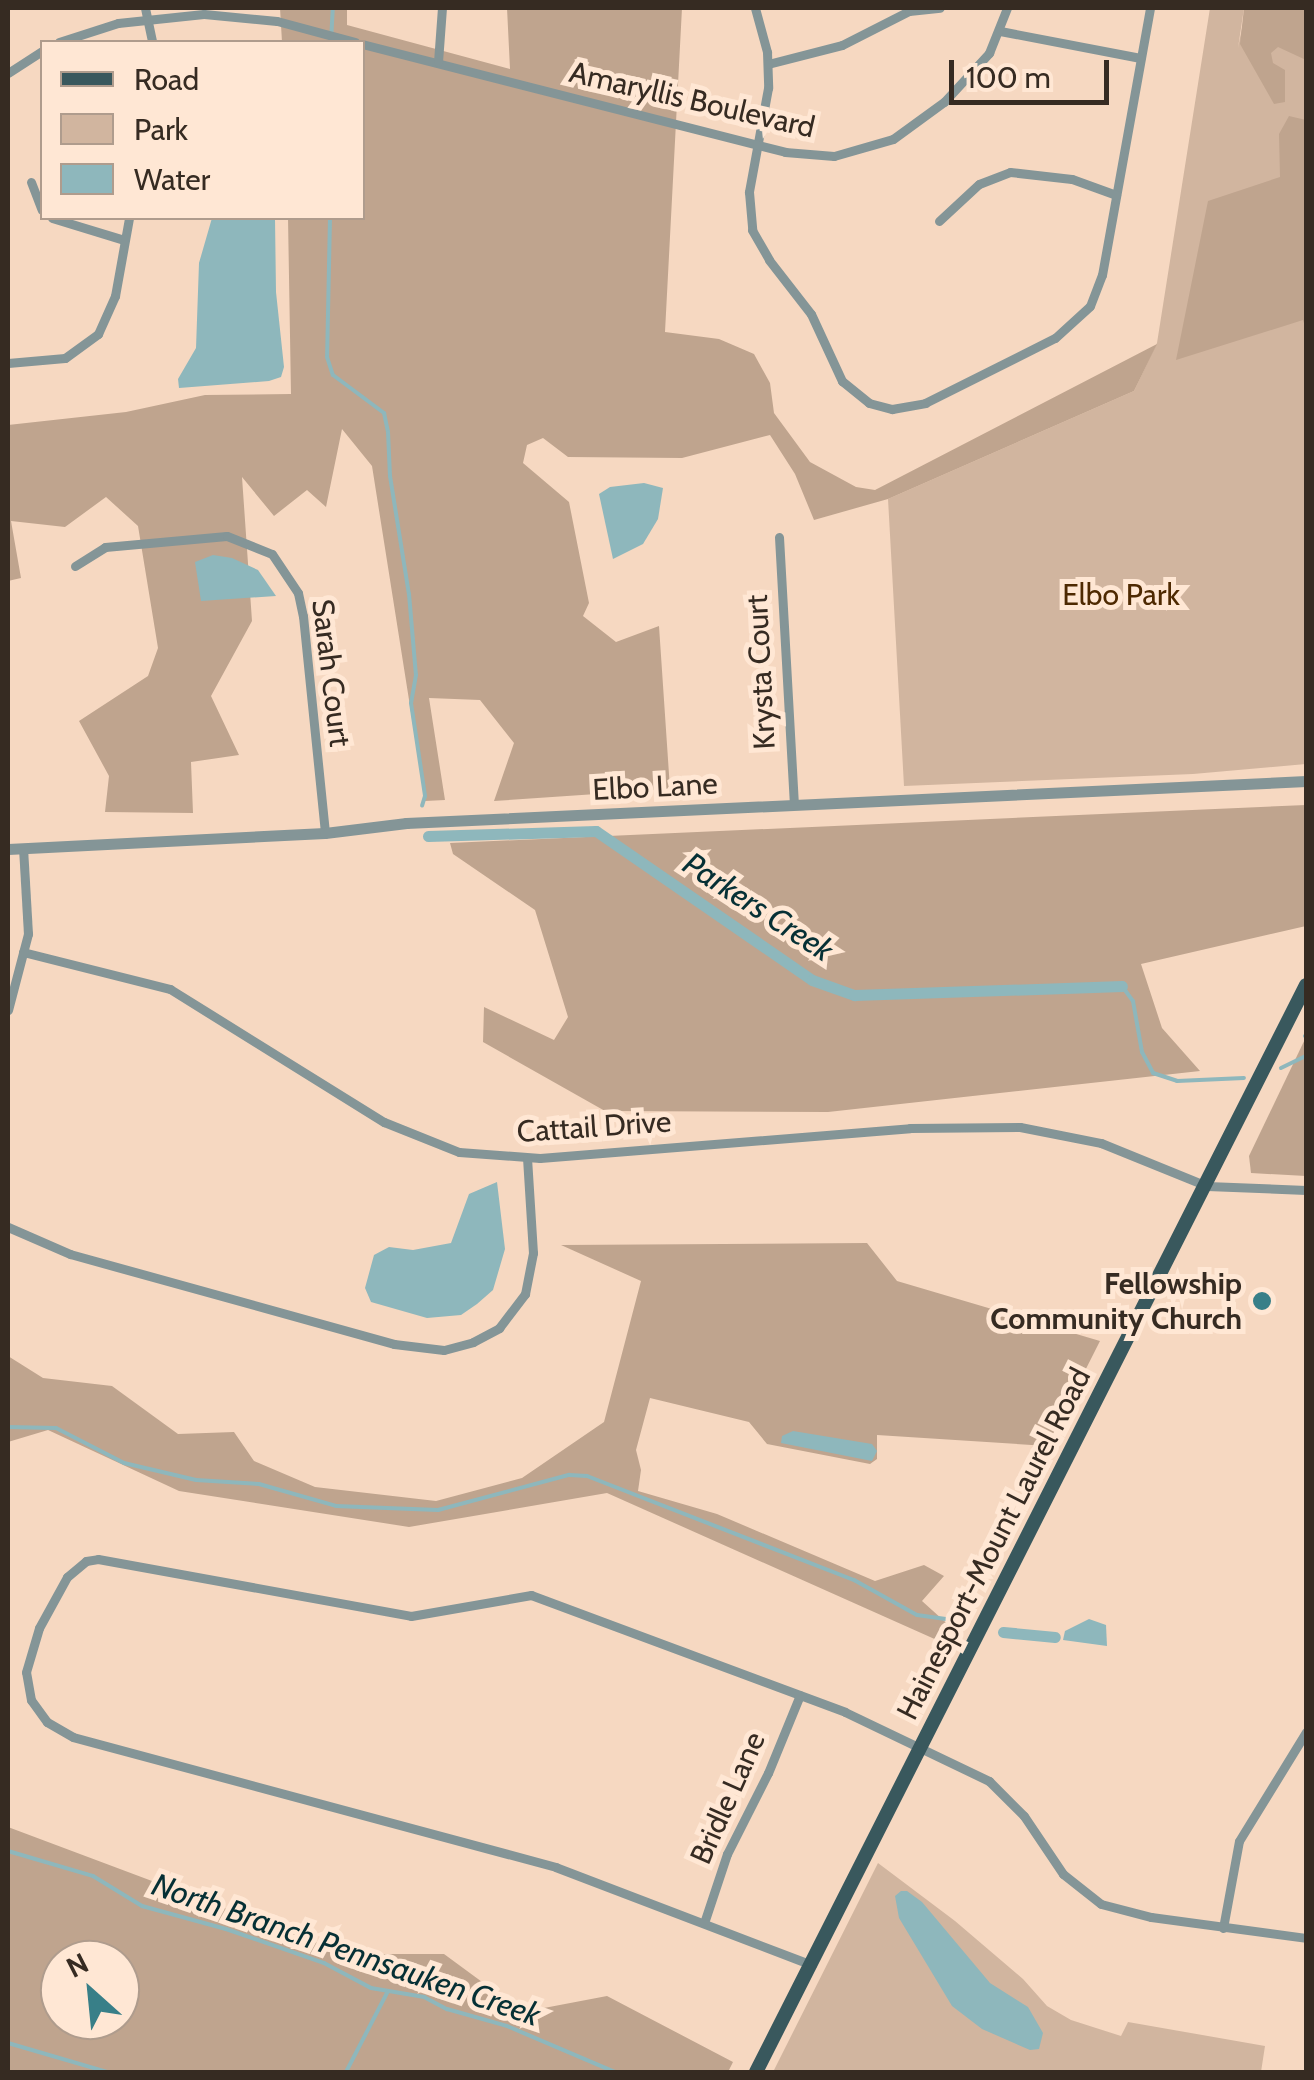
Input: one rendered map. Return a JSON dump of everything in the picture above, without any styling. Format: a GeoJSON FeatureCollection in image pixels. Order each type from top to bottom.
{"type":"FeatureCollection","features":[{"type":"Feature","properties":{"kind":"main road","name":"Hainesport-Mount Laurel Road"},"geometry":{"type":"LineString","coordinates":[[756,2072],[1306,985]]}},
{"type":"Feature","properties":{"kind":"street"},"geometry":{"type":"LineString","coordinates":[[438,62],[442,8]]}},
{"type":"Feature","properties":{"kind":"street"},"geometry":{"type":"LineString","coordinates":[[755,8],[768,64],[767,109],[748,201],[756,240],[811,314],[842,381],[869,404],[892,409],[925,403],[1055,338],[1084,316],[1100,286],[1150,8]]}},
{"type":"Feature","properties":{"kind":"street"},"geometry":{"type":"LineString","coordinates":[[768,64],[842,45],[909,11],[940,8]]}},
{"type":"Feature","properties":{"kind":"street","name":"Amaryllis Boulevard"},"geometry":{"type":"LineString","coordinates":[[365,45],[760,145],[818,156],[850,154],[894,139],[968,80],[1000,31],[1007,8]]}},
{"type":"Feature","properties":{"kind":"street"},"geometry":{"type":"LineString","coordinates":[[146,13],[152,40]]}},
{"type":"Feature","properties":{"kind":"street","name":"Amaryllis Boulevard"},"geometry":{"type":"LineString","coordinates":[[65,40],[146,13],[240,16],[342,40]]}},
{"type":"Feature","properties":{"kind":"street"},"geometry":{"type":"LineString","coordinates":[[1000,31],[1140,58]]}},
{"type":"Feature","properties":{"kind":"street"},"geometry":{"type":"LineString","coordinates":[[8,73],[40,52]]}},
{"type":"Feature","properties":{"kind":"street"},"geometry":{"type":"LineString","coordinates":[[939,222],[978,184],[1010,172],[1081,181],[1116,194]]}},
{"type":"Feature","properties":{"kind":"street"},"geometry":{"type":"LineString","coordinates":[[31,182],[40,205]]}},
{"type":"Feature","properties":{"kind":"street"},"geometry":{"type":"LineString","coordinates":[[59,220],[124,240]]}},
{"type":"Feature","properties":{"kind":"street"},"geometry":{"type":"LineString","coordinates":[[8,362],[65,358],[88,344],[111,309],[129,220]]}},
{"type":"Feature","properties":{"kind":"street","name":"Sarah Court"},"geometry":{"type":"LineString","coordinates":[[75,566],[105,547],[228,536],[272,554],[298,594],[304,616],[324,832]]}},
{"type":"Feature","properties":{"kind":"street","name":"Krysta Court"},"geometry":{"type":"LineString","coordinates":[[778,536],[794,804]]}},
{"type":"Feature","properties":{"kind":"street","name":"Elbo Lane"},"geometry":{"type":"LineString","coordinates":[[8,849],[324,832],[406,823],[1306,782]]}},
{"type":"Feature","properties":{"kind":"street"},"geometry":{"type":"LineString","coordinates":[[8,1010],[29,909],[23,848]]}},
{"type":"Feature","properties":{"kind":"street","name":"Cattail Drive"},"geometry":{"type":"LineString","coordinates":[[23,952],[170,990],[420,1140],[468,1153],[526,1158],[998,1126],[1061,1132],[1101,1143],[1207,1186],[1306,1190]]}},
{"type":"Feature","properties":{"kind":"street"},"geometry":{"type":"LineString","coordinates":[[8,1227],[70,1254],[394,1344],[444,1350],[473,1342],[499,1328],[525,1294],[533,1252],[526,1158]]}},
{"type":"Feature","properties":{"kind":"street"},"geometry":{"type":"LineString","coordinates":[[812,1964],[556,1867],[89,1742],[59,1730],[38,1712],[27,1687],[28,1657],[38,1628],[67,1577],[76,1568],[98,1559],[411,1616],[531,1595],[800,1695],[922,1748],[1001,1791],[1063,1874],[1101,1904],[1223,1928],[1306,1938]]}},
{"type":"Feature","properties":{"kind":"street","name":"Bridle Lane"},"geometry":{"type":"LineString","coordinates":[[704,1923],[727,1854],[768,1773],[800,1695]]}},
{"type":"Feature","properties":{"kind":"street"},"geometry":{"type":"LineString","coordinates":[[1223,1928],[1238,1841],[1306,1732]]}},
{"type":"Feature","properties":{"kind":"green space","name":"Elbo Park"},"geometry":{"type":"Polygon","coordinates":[[[1210,8],[1244,8],[1238,48],[1246,8],[1306,8],[1306,764],[1193,774],[904,786],[888,499],[1134,391],[1157,343],[1210,8]]]}},
{"type":"Feature","properties":{"kind":"green space"},"geometry":{"type":"Polygon","coordinates":[[[878,1863],[955,1921],[1023,1979],[1047,2006],[1071,2020],[1121,2036],[1128,2022],[1265,2046],[1261,2072],[773,2072],[878,1863]]]}},
{"type":"Feature","properties":{"kind":"shaded area"},"geometry":{"type":"Polygon","coordinates":[[[280,8],[347,8],[347,25],[510,69],[507,8],[682,8],[665,332],[719,339],[754,354],[770,383],[774,413],[810,462],[856,487],[875,490],[1157,344],[1134,391],[888,499],[814,520],[795,474],[770,435],[682,458],[568,457],[543,438],[527,445],[523,463],[569,502],[589,603],[583,616],[616,642],[659,626],[670,789],[494,801],[514,743],[480,700],[429,698],[445,800],[425,801],[372,466],[342,429],[326,507],[307,490],[274,516],[242,477],[252,621],[211,696],[239,755],[191,762],[193,813],[105,812],[109,776],[79,721],[148,676],[158,648],[138,526],[106,497],[65,527],[11,521],[21,578],[8,581],[8,425],[126,412],[205,395],[291,394],[288,220],[365,220],[365,40],[282,40],[280,8]]]}},
{"type":"Feature","properties":{"kind":"shaded area"},"geometry":{"type":"Polygon","coordinates":[[[1244,8],[1306,8],[1306,60],[1278,47],[1271,53],[1273,63],[1285,70],[1285,102],[1274,104],[1240,44],[1244,8]]]}},
{"type":"Feature","properties":{"kind":"shaded area"},"geometry":{"type":"Polygon","coordinates":[[[1289,116],[1306,120],[1306,330],[1303,320],[1176,360],[1208,201],[1280,177],[1279,134],[1289,116]]]}},
{"type":"Feature","properties":{"kind":"shaded area"},"geometry":{"type":"Polygon","coordinates":[[[1306,805],[1306,926],[1141,964],[1162,1028],[1200,1071],[828,1112],[605,1111],[483,1042],[484,1007],[554,1040],[568,1017],[535,910],[453,854],[450,843],[1306,805]]]}},
{"type":"Feature","properties":{"kind":"shaded area"},"geometry":{"type":"Polygon","coordinates":[[[1306,1037],[1306,1176],[1251,1173],[1249,1156],[1306,1037]]]}},
{"type":"Feature","properties":{"kind":"shaded area"},"geometry":{"type":"Polygon","coordinates":[[[867,1243],[897,1281],[1100,1341],[1047,1446],[877,1435],[877,1459],[870,1464],[767,1444],[749,1422],[650,1398],[636,1450],[641,1470],[638,1491],[717,1514],[875,1581],[924,1565],[944,1576],[922,1601],[953,1629],[948,1645],[607,1493],[409,1527],[179,1491],[48,1430],[8,1442],[8,1356],[43,1378],[112,1386],[178,1434],[234,1432],[254,1461],[315,1487],[436,1501],[522,1478],[604,1422],[641,1281],[561,1245],[867,1243]]]}},
{"type":"Feature","properties":{"kind":"shaded area"},"geometry":{"type":"Polygon","coordinates":[[[8,1827],[347,1954],[444,1954],[523,2012],[607,1996],[733,2062],[728,2072],[8,2072],[8,1827]]]}},
{"type":"Feature","properties":{"kind":"water"},"geometry":{"type":"Polygon","coordinates":[[[211,220],[275,220],[276,292],[284,367],[281,377],[179,388],[178,379],[196,348],[199,263],[211,220]]]}},
{"type":"Feature","properties":{"kind":"water"},"geometry":{"type":"Polygon","coordinates":[[[644,483],[663,488],[658,519],[643,544],[613,559],[599,494],[610,487],[644,483]]]}},
{"type":"Feature","properties":{"kind":"water"},"geometry":{"type":"Polygon","coordinates":[[[213,555],[232,558],[258,570],[276,596],[201,601],[195,562],[213,555]]]}},
{"type":"Feature","properties":{"kind":"water"},"geometry":{"type":"Polygon","coordinates":[[[497,1182],[505,1249],[493,1290],[461,1315],[427,1318],[371,1302],[365,1288],[374,1255],[389,1247],[413,1250],[451,1243],[469,1194],[497,1182]]]}},
{"type":"Feature","properties":{"kind":"water"},"geometry":{"type":"Polygon","coordinates":[[[793,1431],[872,1444],[877,1451],[872,1461],[781,1443],[782,1436],[793,1431]]]}},
{"type":"Feature","properties":{"kind":"water"},"geometry":{"type":"Polygon","coordinates":[[[1089,1619],[1106,1625],[1107,1646],[1063,1640],[1065,1631],[1089,1619]]]}},
{"type":"Feature","properties":{"kind":"water"},"geometry":{"type":"Polygon","coordinates":[[[901,1891],[922,1902],[990,1983],[1028,2007],[1043,2033],[1039,2049],[1030,2050],[982,2029],[952,2006],[899,1918],[895,1896],[901,1891]]]}},
{"type":"Feature","properties":{"kind":"waterway","name":"Parkers Creek"},"geometry":{"type":"LineString","coordinates":[[331,40],[333,8]]}},
{"type":"Feature","properties":{"kind":"waterway","name":"Parkers Creek"},"geometry":{"type":"LineString","coordinates":[[330,220],[327,357],[333,375],[384,413],[388,432],[390,476],[409,594],[416,675],[411,703],[425,796],[422,806]]}},
{"type":"Feature","properties":{"kind":"waterway","name":"Parkers Creek"},"geometry":{"type":"LineString","coordinates":[[428,836],[596,831],[812,980],[854,995],[1122,986]]}},
{"type":"Feature","properties":{"kind":"waterway","name":"Parkers Creek"},"geometry":{"type":"LineString","coordinates":[[1122,986],[1133,1001],[1142,1052],[1153,1073],[1177,1081],[1244,1078]]}},
{"type":"Feature","properties":{"kind":"waterway","name":"Parkers Creek"},"geometry":{"type":"LineString","coordinates":[[1281,1068],[1306,1056]]}},
{"type":"Feature","properties":{"kind":"waterway"},"geometry":{"type":"LineString","coordinates":[[8,1427],[56,1428],[124,1463],[196,1480],[259,1484],[336,1506],[438,1510],[569,1475],[587,1476],[854,1580],[917,1615],[946,1619]]}},
{"type":"Feature","properties":{"kind":"waterway"},"geometry":{"type":"LineString","coordinates":[[1003,1632],[1055,1637]]}},
{"type":"Feature","properties":{"kind":"waterway","name":"North Branch Pennsauken Creek"},"geometry":{"type":"LineString","coordinates":[[8,1851],[93,1876],[142,1906],[226,1929],[324,1963],[371,1988],[424,1997],[447,2009],[507,2026],[615,2072]]}},
{"type":"Feature","properties":{"kind":"waterway"},"geometry":{"type":"LineString","coordinates":[[346,2072],[388,1991]]}},
{"type":"Feature","properties":{"kind":"waterway"},"geometry":{"type":"LineString","coordinates":[[8,2043],[107,2072]]}},
{"type":"Feature","properties":{"kind":"place","name":"Fellowship Community Church"},"geometry":{"type":"Point","coordinates":[1262,1301]}}]}
